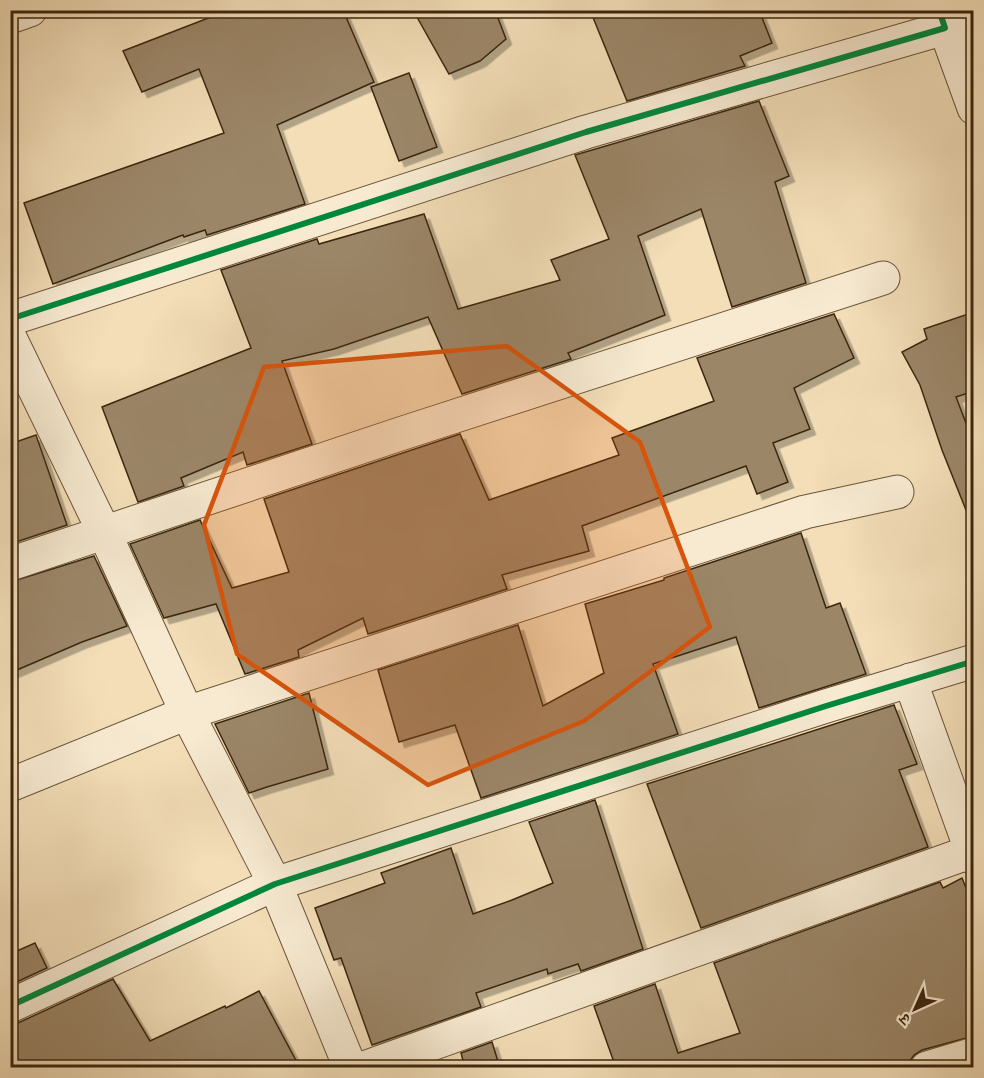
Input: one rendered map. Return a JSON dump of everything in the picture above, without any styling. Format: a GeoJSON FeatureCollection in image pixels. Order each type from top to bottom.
{"type":"FeatureCollection","features":[{"type":"Feature","properties":{"kind":"street"},"geometry":{"type":"LineString","coordinates":[[10,17],[30,10]]}},
{"type":"Feature","properties":{"kind":"street"},"geometry":{"type":"LineString","coordinates":[[10,320],[586,132],[952,19],[974,108]]}},
{"type":"Feature","properties":{"kind":"street"},"geometry":{"type":"LineString","coordinates":[[10,564],[414,429],[883,278]]}},
{"type":"Feature","properties":{"kind":"street"},"geometry":{"type":"LineString","coordinates":[[10,338],[188,713],[275,884],[351,1066],[972,855],[910,680]]}},
{"type":"Feature","properties":{"kind":"street"},"geometry":{"type":"LineString","coordinates":[[10,786],[188,713],[805,512],[897,492]]}},
{"type":"Feature","properties":{"kind":"street"},"geometry":{"type":"LineString","coordinates":[[10,1006],[275,884],[974,660]]}},
{"type":"Feature","properties":{"kind":"street"},"geometry":{"type":"LineString","coordinates":[[927,1068],[974,1053]]}},
{"type":"Feature","properties":{"kind":"highlighted area"},"geometry":{"type":"Polygon","coordinates":[[[507,346],[640,442],[710,627],[584,721],[428,785],[237,654],[204,525],[264,367],[507,346]]]}},
{"type":"Feature","properties":{"kind":"building"},"geometry":{"type":"Polygon","coordinates":[[[229,10],[343,10],[374,82],[277,125],[305,204],[207,235],[205,230],[184,237],[183,235],[53,284],[24,203],[224,133],[199,69],[142,92],[123,51],[229,10]]]}},
{"type":"Feature","properties":{"kind":"building"},"geometry":{"type":"Polygon","coordinates":[[[413,10],[495,10],[506,39],[480,61],[449,74],[413,10]]]}},
{"type":"Feature","properties":{"kind":"building"},"geometry":{"type":"Polygon","coordinates":[[[590,10],[759,10],[772,43],[740,56],[745,66],[627,101],[590,10]]]}},
{"type":"Feature","properties":{"kind":"building"},"geometry":{"type":"Polygon","coordinates":[[[409,73],[437,147],[399,161],[371,87],[409,73]]]}},
{"type":"Feature","properties":{"kind":"building"},"geometry":{"type":"Polygon","coordinates":[[[759,101],[789,176],[775,182],[806,283],[732,307],[701,209],[638,236],[665,315],[568,353],[571,359],[462,394],[428,317],[334,349],[282,361],[312,444],[247,465],[243,452],[181,478],[184,486],[138,502],[102,407],[251,348],[221,270],[317,239],[319,244],[424,214],[458,309],[560,280],[551,260],[609,239],[575,155],[759,101]]]}},
{"type":"Feature","properties":{"kind":"building"},"geometry":{"type":"Polygon","coordinates":[[[974,312],[974,391],[956,397],[974,444],[974,524],[972,525],[942,450],[920,385],[902,352],[927,339],[924,329],[974,312]]]}},
{"type":"Feature","properties":{"kind":"building"},"geometry":{"type":"Polygon","coordinates":[[[834,314],[854,358],[794,388],[810,429],[773,443],[788,482],[757,494],[746,466],[582,526],[589,551],[502,575],[507,589],[368,634],[363,618],[298,650],[299,657],[245,674],[216,604],[164,618],[130,544],[200,520],[232,588],[289,572],[264,499],[460,434],[489,500],[619,455],[612,438],[714,401],[697,358],[834,314]]]}},
{"type":"Feature","properties":{"kind":"building"},"geometry":{"type":"Polygon","coordinates":[[[36,435],[67,525],[10,544],[10,444],[36,435]]]}},
{"type":"Feature","properties":{"kind":"building"},"geometry":{"type":"Polygon","coordinates":[[[801,533],[826,608],[840,603],[866,674],[759,708],[736,637],[653,664],[678,734],[481,798],[455,725],[399,742],[378,670],[518,625],[543,706],[604,673],[585,604],[664,580],[664,578],[801,533]]]}},
{"type":"Feature","properties":{"kind":"building"},"geometry":{"type":"Polygon","coordinates":[[[94,556],[127,626],[82,642],[10,673],[10,582],[94,556]]]}},
{"type":"Feature","properties":{"kind":"building"},"geometry":{"type":"Polygon","coordinates":[[[309,693],[328,769],[249,793],[215,724],[309,693]]]}},
{"type":"Feature","properties":{"kind":"building"},"geometry":{"type":"Polygon","coordinates":[[[894,705],[917,764],[899,770],[928,847],[701,928],[647,784],[894,705]]]}},
{"type":"Feature","properties":{"kind":"building"},"geometry":{"type":"Polygon","coordinates":[[[595,800],[643,949],[581,971],[578,964],[548,974],[547,969],[476,993],[481,1007],[372,1045],[341,958],[334,960],[315,908],[385,883],[381,873],[451,848],[473,914],[512,900],[553,883],[529,822],[595,800]]]}},
{"type":"Feature","properties":{"kind":"building"},"geometry":{"type":"Polygon","coordinates":[[[962,878],[974,908],[974,1036],[922,1050],[910,1061],[891,1068],[616,1068],[594,1006],[655,984],[678,1053],[740,1033],[714,963],[940,882],[943,888],[962,878]]]}},
{"type":"Feature","properties":{"kind":"building"},"geometry":{"type":"Polygon","coordinates":[[[35,943],[47,968],[10,985],[10,954],[35,943]]]}},
{"type":"Feature","properties":{"kind":"building"},"geometry":{"type":"Polygon","coordinates":[[[113,979],[150,1041],[259,991],[300,1068],[10,1068],[10,1024],[18,1023],[113,979]]]}},
{"type":"Feature","properties":{"kind":"building"},"geometry":{"type":"Polygon","coordinates":[[[492,1042],[500,1068],[465,1068],[461,1053],[492,1042]]]}},
{"type":"Feature","properties":{"kind":"cycle path"},"geometry":{"type":"LineString","coordinates":[[10,319],[586,132],[945,28],[939,10]]}},
{"type":"Feature","properties":{"kind":"cycle path"},"geometry":{"type":"LineString","coordinates":[[10,1006],[275,884],[826,706],[974,661]]}}]}
